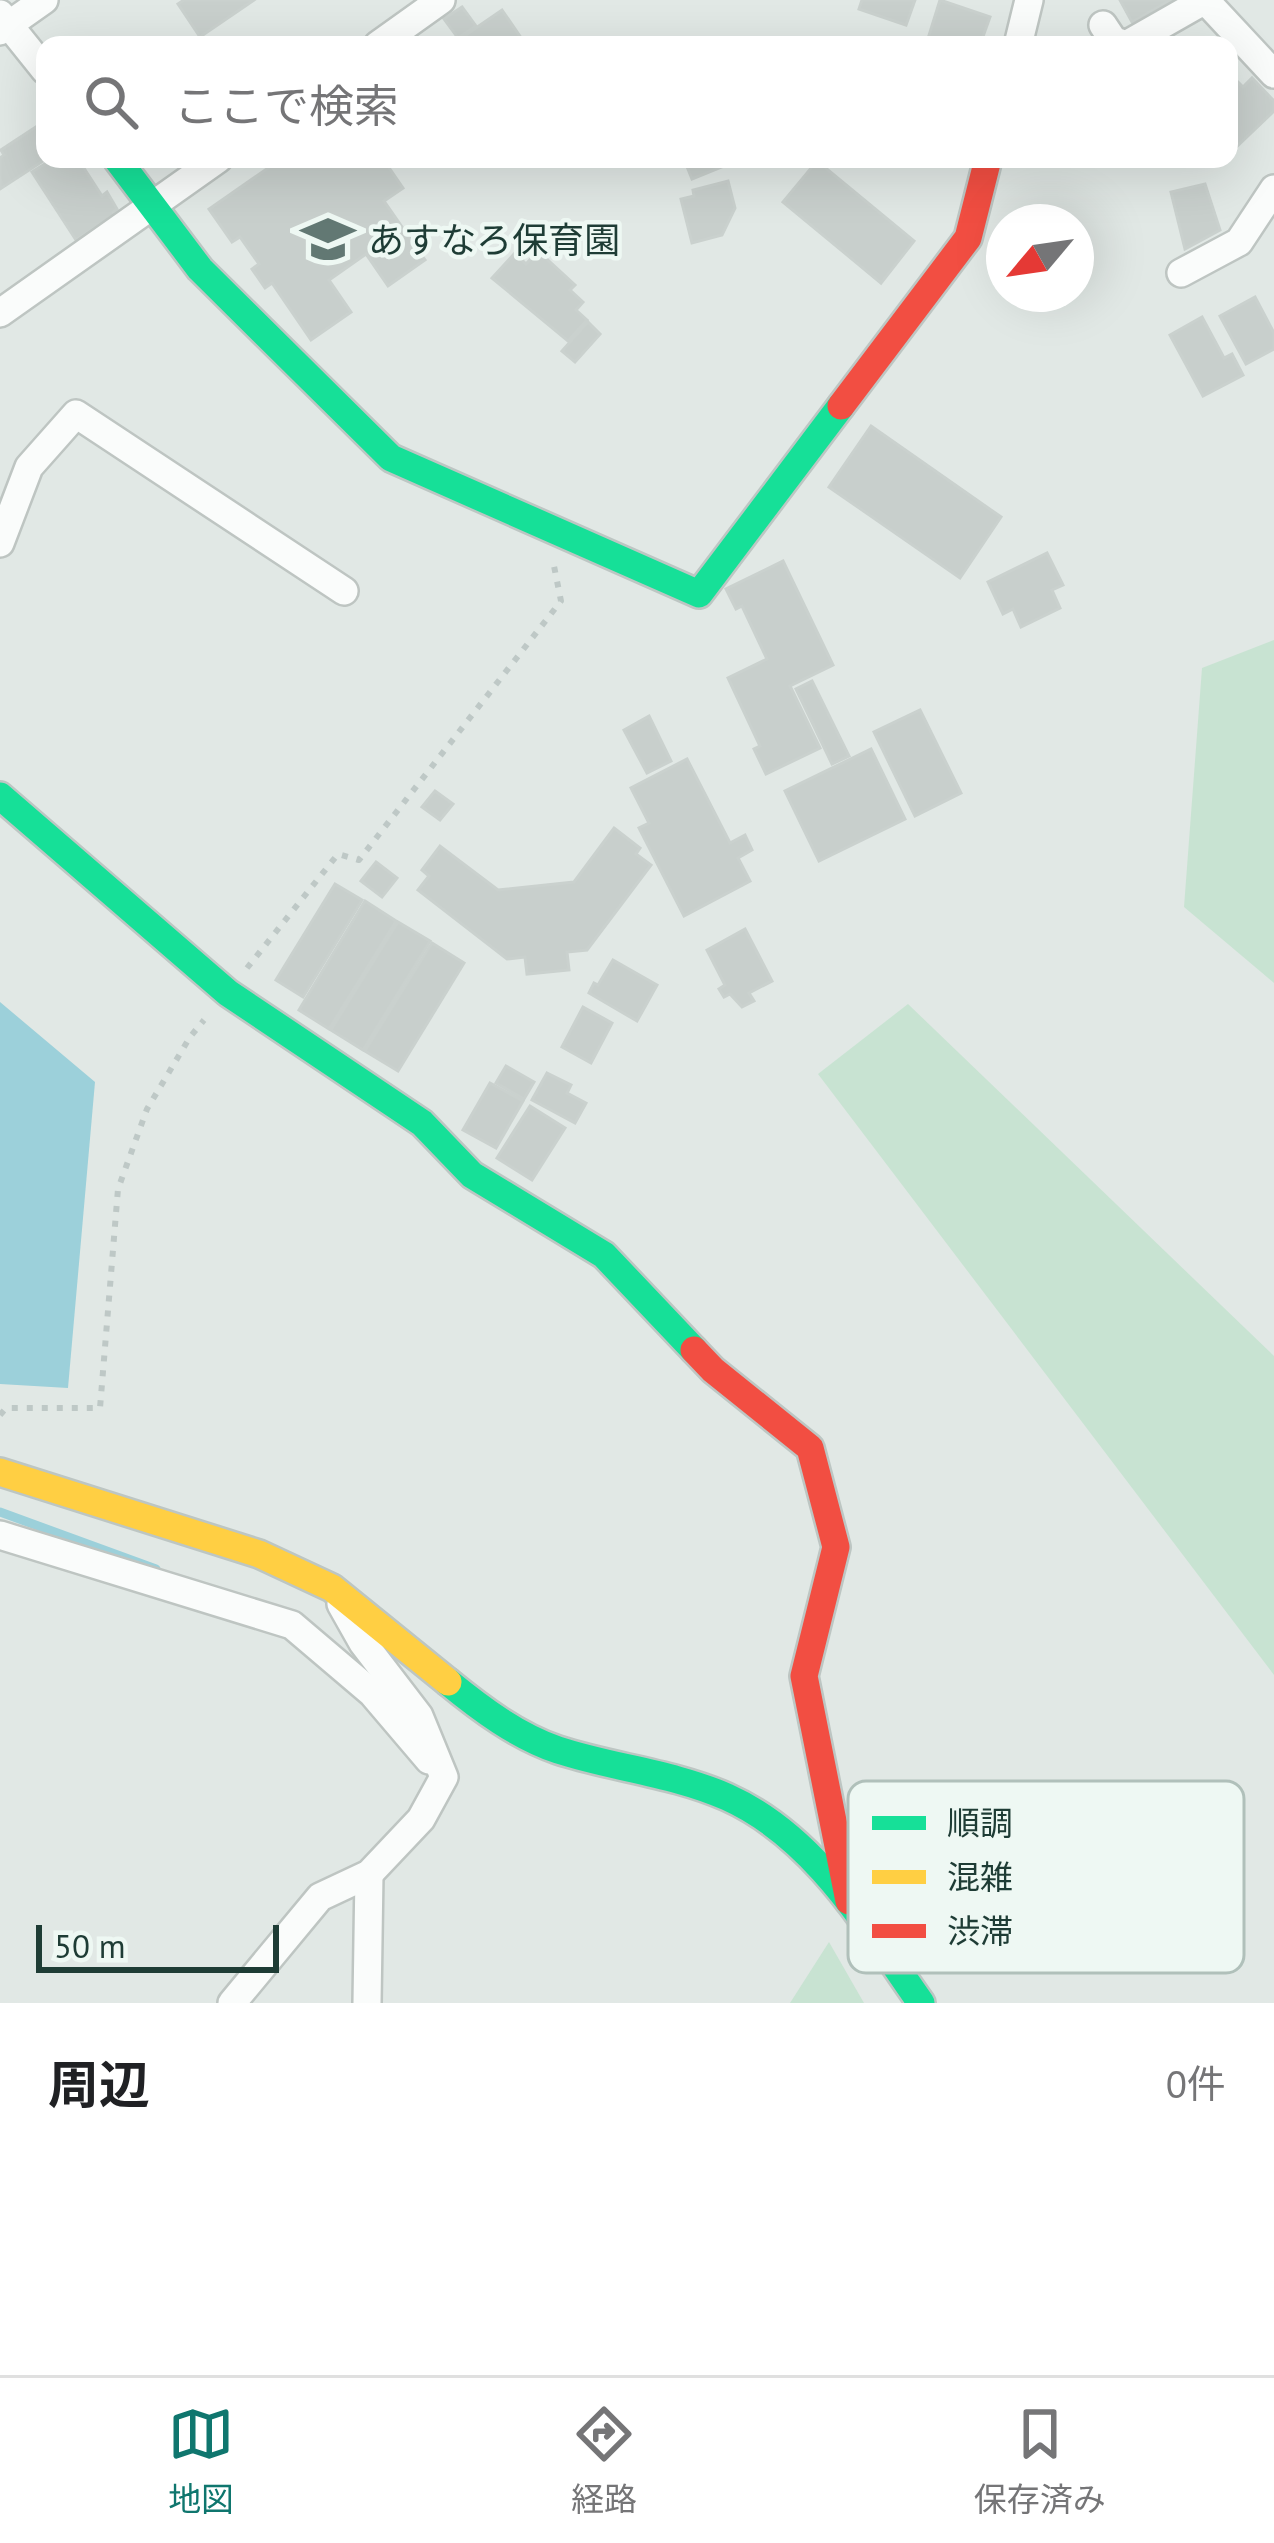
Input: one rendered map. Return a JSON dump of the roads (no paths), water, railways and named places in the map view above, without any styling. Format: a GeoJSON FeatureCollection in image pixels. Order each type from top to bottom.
{"type":"FeatureCollection","features":[{"type":"Feature","properties":{"kind":"street"},"geometry":{"type":"LineString","coordinates":[[36,60],[3,23],[44,0]]}},
{"type":"Feature","properties":{"kind":"street"},"geometry":{"type":"LineString","coordinates":[[391,36],[441,0]]}},
{"type":"Feature","properties":{"kind":"street"},"geometry":{"type":"LineString","coordinates":[[1020,36],[1029,0]]}},
{"type":"Feature","properties":{"kind":"street"},"geometry":{"type":"LineString","coordinates":[[1142,36],[1205,0],[1274,74]]}},
{"type":"Feature","properties":{"kind":"street"},"geometry":{"type":"LineString","coordinates":[[1103,26],[1110,36]]}},
{"type":"Feature","properties":{"kind":"street"},"geometry":{"type":"LineString","coordinates":[[124,168],[200,269],[391,458],[699,594],[968,238],[986,168]]}},
{"type":"Feature","properties":{"kind":"street"},"geometry":{"type":"LineString","coordinates":[[0,313],[205,168]]}},
{"type":"Feature","properties":{"kind":"street"},"geometry":{"type":"LineString","coordinates":[[1181,273],[1240,242],[1274,189]]}},
{"type":"Feature","properties":{"kind":"street"},"geometry":{"type":"LineString","coordinates":[[0,543],[29,467],[76,414],[344,592]]}},
{"type":"Feature","properties":{"kind":"street"},"geometry":{"type":"LineString","coordinates":[[0,796],[228,993],[422,1123],[472,1175],[604,1255],[713,1370],[811,1448],[836,1547],[804,1676],[848,1896]]}},
{"type":"Feature","properties":{"kind":"street"},"geometry":{"type":"LineString","coordinates":[[0,1472],[259,1554],[332,1588],[470,1700],[525,1736],[730,1798],[769,1821],[813,1857],[848,1900]]}},
{"type":"Feature","properties":{"kind":"street"},"geometry":{"type":"LineString","coordinates":[[0,1535],[292,1625],[372,1693],[444,1777]]}},
{"type":"Feature","properties":{"kind":"street"},"geometry":{"type":"LineString","coordinates":[[332,1588],[363,1643],[419,1716],[444,1777]]}},
{"type":"Feature","properties":{"kind":"street"},"geometry":{"type":"LineString","coordinates":[[232,2003],[320,1897],[369,1874],[421,1819],[444,1777]]}},
{"type":"Feature","properties":{"kind":"street"},"geometry":{"type":"LineString","coordinates":[[367,2003],[369,1874]]}},
{"type":"Feature","properties":{"kind":"street"},"geometry":{"type":"LineString","coordinates":[[900,1973],[921,2003]]}},
{"type":"Feature","properties":{"kind":"water"},"geometry":{"type":"Polygon","coordinates":[[[0,1002],[95,1082],[68,1388],[0,1384],[0,1002]]]}},
{"type":"Feature","properties":{"kind":"waterway"},"geometry":{"type":"LineString","coordinates":[[0,1512],[156,1569]]}},
{"type":"Feature","properties":{"kind":"place","name":"あすなろ保育園"},"geometry":{"type":"Point","coordinates":[328,239]}}]}
